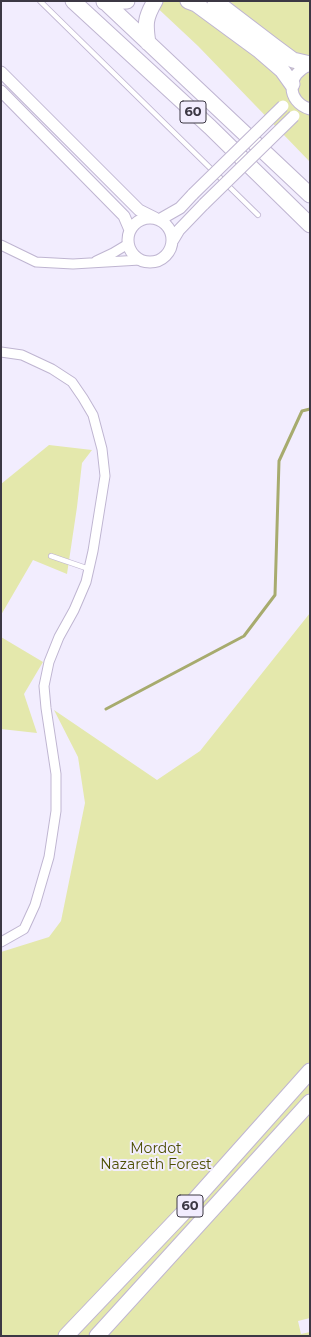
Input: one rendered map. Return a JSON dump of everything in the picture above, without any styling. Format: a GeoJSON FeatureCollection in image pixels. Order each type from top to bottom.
{"type":"FeatureCollection","features":[{"type":"Feature","properties":{"kind":"highway","name":"60"},"geometry":{"type":"LineString","coordinates":[[73,1],[210,128],[310,225]]}},
{"type":"Feature","properties":{"kind":"highway","name":"60"},"geometry":{"type":"LineString","coordinates":[[104,1],[310,195]]}},
{"type":"Feature","properties":{"kind":"highway"},"geometry":{"type":"LineString","coordinates":[[104,1],[127,1]]}},
{"type":"Feature","properties":{"kind":"highway"},"geometry":{"type":"LineString","coordinates":[[148,43],[145,25],[149,11],[155,1]]}},
{"type":"Feature","properties":{"kind":"highway"},"geometry":{"type":"LineString","coordinates":[[188,1],[196,4],[260,51],[282,70],[292,88]]}},
{"type":"Feature","properties":{"kind":"highway"},"geometry":{"type":"LineString","coordinates":[[215,1],[293,60],[310,65]]}},
{"type":"Feature","properties":{"kind":"highway","name":"60"},"geometry":{"type":"LineString","coordinates":[[66,1336],[185,1211],[310,1071]]}},
{"type":"Feature","properties":{"kind":"highway","name":"60"},"geometry":{"type":"LineString","coordinates":[[97,1336],[310,1102]]}},
{"type":"Feature","properties":{"kind":"street"},"geometry":{"type":"LineString","coordinates":[[140,260],[134,256],[128,244],[130,230],[134,225],[140,220],[147,218],[157,219],[180,208],[290,100],[294,78],[304,67],[310,65]]}},
{"type":"Feature","properties":{"kind":"street"},"geometry":{"type":"LineString","coordinates":[[1,72],[138,210],[168,226],[172,233],[173,240]]}},
{"type":"Feature","properties":{"kind":"street"},"geometry":{"type":"LineString","coordinates":[[292,88],[295,98],[299,103],[310,109]]}},
{"type":"Feature","properties":{"kind":"street"},"geometry":{"type":"LineString","coordinates":[[1,91],[124,216],[130,230]]}},
{"type":"Feature","properties":{"kind":"street"},"geometry":{"type":"LineString","coordinates":[[1,245],[36,262],[91,263],[140,260],[155,262],[162,259],[168,254],[173,240],[179,230],[204,204],[294,116],[310,109]]}},
{"type":"Feature","properties":{"kind":"street"},"geometry":{"type":"LineString","coordinates":[[91,263],[128,244]]}},
{"type":"Feature","properties":{"kind":"street"},"geometry":{"type":"LineString","coordinates":[[1,352],[22,355],[52,368],[72,382],[93,415],[102,449],[105,476],[93,551],[86,582],[74,610],[56,643],[44,686],[56,774],[56,811],[49,857],[35,905],[24,929],[1,942]]}},
{"type":"Feature","properties":{"kind":"lane"},"geometry":{"type":"LineString","coordinates":[[40,1],[258,215]]}},
{"type":"Feature","properties":{"kind":"lane"},"geometry":{"type":"LineString","coordinates":[[51,556],[89,569]]}},
{"type":"Feature","properties":{"kind":"green space"},"geometry":{"type":"Polygon","coordinates":[[[150,1],[310,1],[310,162],[198,46],[150,1]]]}},
{"type":"Feature","properties":{"kind":"green space"},"geometry":{"type":"Polygon","coordinates":[[[49,445],[92,450],[82,463],[67,574],[33,560],[1,615],[1,484],[49,445]]]}},
{"type":"Feature","properties":{"kind":"green space","name":"Mordot Nazareth Forest"},"geometry":{"type":"Polygon","coordinates":[[[310,613],[310,1318],[298,1321],[301,1334],[310,1332],[310,1336],[1,1336],[1,952],[49,937],[61,921],[85,803],[78,757],[54,710],[157,780],[200,751],[310,613]]]}},
{"type":"Feature","properties":{"kind":"green space"},"geometry":{"type":"Polygon","coordinates":[[[1,637],[43,662],[24,694],[37,733],[1,729],[1,637]]]}},
{"type":"Feature","properties":{"kind":"waterway"},"geometry":{"type":"LineString","coordinates":[[106,709],[244,636],[275,595],[279,461],[302,411],[310,409]]}}]}
